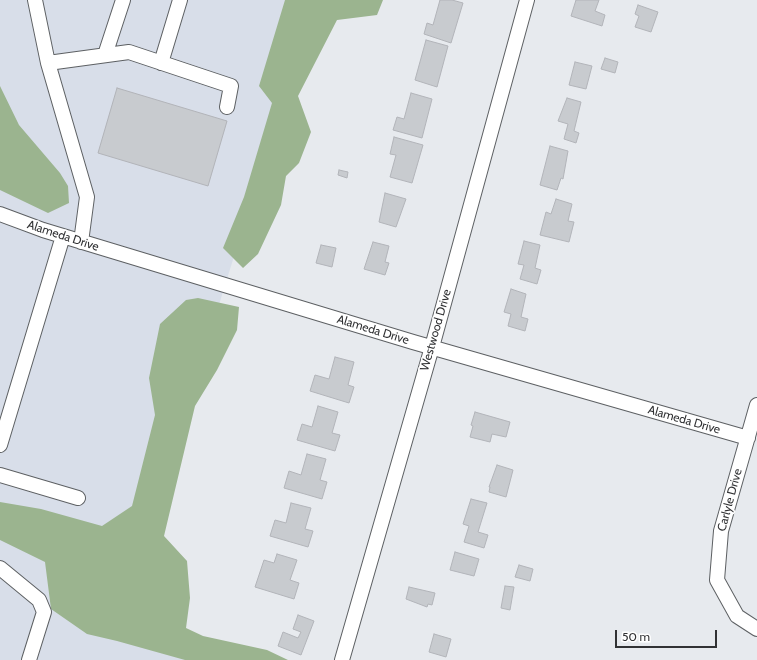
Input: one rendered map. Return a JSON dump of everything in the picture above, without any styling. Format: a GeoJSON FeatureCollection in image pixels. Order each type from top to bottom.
{"type":"FeatureCollection","features":[{"type":"Feature","properties":{"kind":"street"},"geometry":{"type":"LineString","coordinates":[[35,0],[48,63],[87,197],[81,242]]}},
{"type":"Feature","properties":{"kind":"street"},"geometry":{"type":"LineString","coordinates":[[105,55],[123,0]]}},
{"type":"Feature","properties":{"kind":"street"},"geometry":{"type":"LineString","coordinates":[[161,63],[180,0]]}},
{"type":"Feature","properties":{"kind":"street","name":"Westwood Drive"},"geometry":{"type":"LineString","coordinates":[[342,660],[432,347],[527,0]]}},
{"type":"Feature","properties":{"kind":"street"},"geometry":{"type":"LineString","coordinates":[[48,63],[129,52],[231,86],[228,107]]}},
{"type":"Feature","properties":{"kind":"street","name":"Alameda Drive"},"geometry":{"type":"LineString","coordinates":[[0,216],[81,242],[432,347],[748,438]]}},
{"type":"Feature","properties":{"kind":"street"},"geometry":{"type":"LineString","coordinates":[[0,445],[62,236]]}},
{"type":"Feature","properties":{"kind":"street","name":"Carlyle Drive"},"geometry":{"type":"LineString","coordinates":[[757,405],[721,531],[717,580],[737,616],[757,629]]}},
{"type":"Feature","properties":{"kind":"street"},"geometry":{"type":"LineString","coordinates":[[0,475],[78,498]]}},
{"type":"Feature","properties":{"kind":"street"},"geometry":{"type":"LineString","coordinates":[[0,568],[39,600],[44,612],[29,660]]}},
{"type":"Feature","properties":{"kind":"shaded area"},"geometry":{"type":"Polygon","coordinates":[[[0,0],[314,0],[139,561],[205,660],[0,660],[0,0]]]}},
{"type":"Feature","properties":{"kind":"green space"},"geometry":{"type":"Polygon","coordinates":[[[285,0],[383,0],[377,15],[337,20],[298,96],[311,132],[299,163],[286,176],[281,205],[258,254],[243,268],[223,248],[244,197],[272,103],[259,86],[285,0]]]}},
{"type":"Feature","properties":{"kind":"green space"},"geometry":{"type":"Polygon","coordinates":[[[0,86],[19,125],[60,173],[68,186],[69,203],[48,213],[0,190],[0,86]]]}},
{"type":"Feature","properties":{"kind":"green space"},"geometry":{"type":"Polygon","coordinates":[[[198,298],[239,307],[237,330],[217,370],[195,406],[164,536],[187,561],[190,598],[186,628],[203,636],[267,650],[288,660],[185,660],[87,634],[51,609],[45,562],[0,540],[0,502],[41,509],[102,526],[132,506],[155,415],[149,378],[160,324],[186,300],[198,298]]]}},
{"type":"Feature","properties":{"kind":"building"},"geometry":{"type":"Polygon","coordinates":[[[440,0],[452,0],[463,3],[451,43],[424,34],[427,23],[433,25],[440,0]]]}},
{"type":"Feature","properties":{"kind":"building"},"geometry":{"type":"Polygon","coordinates":[[[576,0],[599,0],[595,11],[605,15],[602,26],[571,16],[576,0]]]}},
{"type":"Feature","properties":{"kind":"building"},"geometry":{"type":"Polygon","coordinates":[[[638,5],[658,12],[651,32],[635,27],[639,16],[635,14],[638,5]]]}},
{"type":"Feature","properties":{"kind":"building"},"geometry":{"type":"Polygon","coordinates":[[[426,40],[448,46],[437,87],[415,80],[426,40]]]}},
{"type":"Feature","properties":{"kind":"building"},"geometry":{"type":"Polygon","coordinates":[[[605,58],[618,62],[615,73],[601,69],[605,58]]]}},
{"type":"Feature","properties":{"kind":"building"},"geometry":{"type":"Polygon","coordinates":[[[575,62],[592,66],[586,89],[569,85],[575,62]]]}},
{"type":"Feature","properties":{"kind":"building"},"geometry":{"type":"Polygon","coordinates":[[[117,88],[227,121],[208,186],[98,153],[117,88]]]}},
{"type":"Feature","properties":{"kind":"building"},"geometry":{"type":"Polygon","coordinates":[[[411,93],[432,99],[422,138],[393,130],[397,117],[404,119],[411,93]]]}},
{"type":"Feature","properties":{"kind":"building"},"geometry":{"type":"Polygon","coordinates":[[[567,98],[581,102],[574,131],[579,133],[576,143],[564,139],[568,124],[558,121],[567,98]]]}},
{"type":"Feature","properties":{"kind":"building"},"geometry":{"type":"Polygon","coordinates":[[[394,137],[423,145],[412,183],[390,177],[396,155],[390,154],[394,137]]]}},
{"type":"Feature","properties":{"kind":"building"},"geometry":{"type":"Polygon","coordinates":[[[550,146],[568,151],[563,179],[561,178],[557,190],[540,185],[550,146]]]}},
{"type":"Feature","properties":{"kind":"building"},"geometry":{"type":"Polygon","coordinates":[[[339,170],[348,172],[347,178],[338,175],[339,170]]]}},
{"type":"Feature","properties":{"kind":"building"},"geometry":{"type":"Polygon","coordinates":[[[385,193],[406,199],[396,227],[379,222],[385,193]]]}},
{"type":"Feature","properties":{"kind":"building"},"geometry":{"type":"Polygon","coordinates":[[[556,199],[572,204],[568,221],[574,222],[569,242],[540,235],[546,212],[551,214],[556,199]]]}},
{"type":"Feature","properties":{"kind":"building"},"geometry":{"type":"Polygon","coordinates":[[[524,241],[540,245],[535,268],[541,270],[537,284],[520,279],[524,265],[518,264],[524,241]]]}},
{"type":"Feature","properties":{"kind":"building"},"geometry":{"type":"Polygon","coordinates":[[[373,242],[389,246],[385,262],[389,263],[385,275],[364,269],[373,242]]]}},
{"type":"Feature","properties":{"kind":"building"},"geometry":{"type":"Polygon","coordinates":[[[321,245],[336,248],[332,267],[316,263],[321,245]]]}},
{"type":"Feature","properties":{"kind":"building"},"geometry":{"type":"Polygon","coordinates":[[[511,289],[526,294],[521,317],[528,319],[525,331],[508,326],[511,314],[504,312],[511,289]]]}},
{"type":"Feature","properties":{"kind":"building"},"geometry":{"type":"Polygon","coordinates":[[[335,357],[354,362],[348,385],[354,387],[349,403],[310,391],[315,375],[329,379],[335,357]]]}},
{"type":"Feature","properties":{"kind":"building"},"geometry":{"type":"Polygon","coordinates":[[[318,406],[338,412],[332,433],[340,435],[335,451],[297,440],[302,424],[312,427],[318,406]]]}},
{"type":"Feature","properties":{"kind":"building"},"geometry":{"type":"Polygon","coordinates":[[[475,412],[510,422],[506,437],[492,434],[490,442],[470,437],[473,426],[471,425],[475,412]]]}},
{"type":"Feature","properties":{"kind":"building"},"geometry":{"type":"Polygon","coordinates":[[[307,454],[326,459],[320,480],[327,482],[322,499],[284,488],[289,471],[301,475],[307,454]]]}},
{"type":"Feature","properties":{"kind":"building"},"geometry":{"type":"Polygon","coordinates":[[[497,465],[513,470],[506,497],[489,492],[489,487],[497,465]]]}},
{"type":"Feature","properties":{"kind":"building"},"geometry":{"type":"Polygon","coordinates":[[[471,499],[487,503],[478,532],[488,535],[484,548],[464,542],[469,526],[463,524],[471,499]]]}},
{"type":"Feature","properties":{"kind":"building"},"geometry":{"type":"Polygon","coordinates":[[[291,503],[311,508],[305,529],[313,531],[308,547],[270,536],[275,520],[286,523],[291,503]]]}},
{"type":"Feature","properties":{"kind":"building"},"geometry":{"type":"Polygon","coordinates":[[[455,552],[479,559],[474,576],[450,570],[455,552]]]}},
{"type":"Feature","properties":{"kind":"building"},"geometry":{"type":"Polygon","coordinates":[[[277,554],[297,560],[290,580],[299,583],[294,599],[255,587],[264,560],[274,563],[277,554]]]}},
{"type":"Feature","properties":{"kind":"building"},"geometry":{"type":"Polygon","coordinates":[[[519,565],[533,569],[530,581],[515,577],[519,565]]]}},
{"type":"Feature","properties":{"kind":"building"},"geometry":{"type":"Polygon","coordinates":[[[505,586],[514,587],[510,610],[501,608],[505,586]]]}},
{"type":"Feature","properties":{"kind":"building"},"geometry":{"type":"Polygon","coordinates":[[[409,587],[435,593],[432,605],[428,604],[427,607],[406,599],[409,587]]]}},
{"type":"Feature","properties":{"kind":"building"},"geometry":{"type":"Polygon","coordinates":[[[298,615],[314,621],[301,655],[278,646],[283,632],[298,638],[301,632],[293,629],[298,615]]]}},
{"type":"Feature","properties":{"kind":"building"},"geometry":{"type":"Polygon","coordinates":[[[434,634],[451,639],[446,657],[429,652],[434,634]]]}}]}
